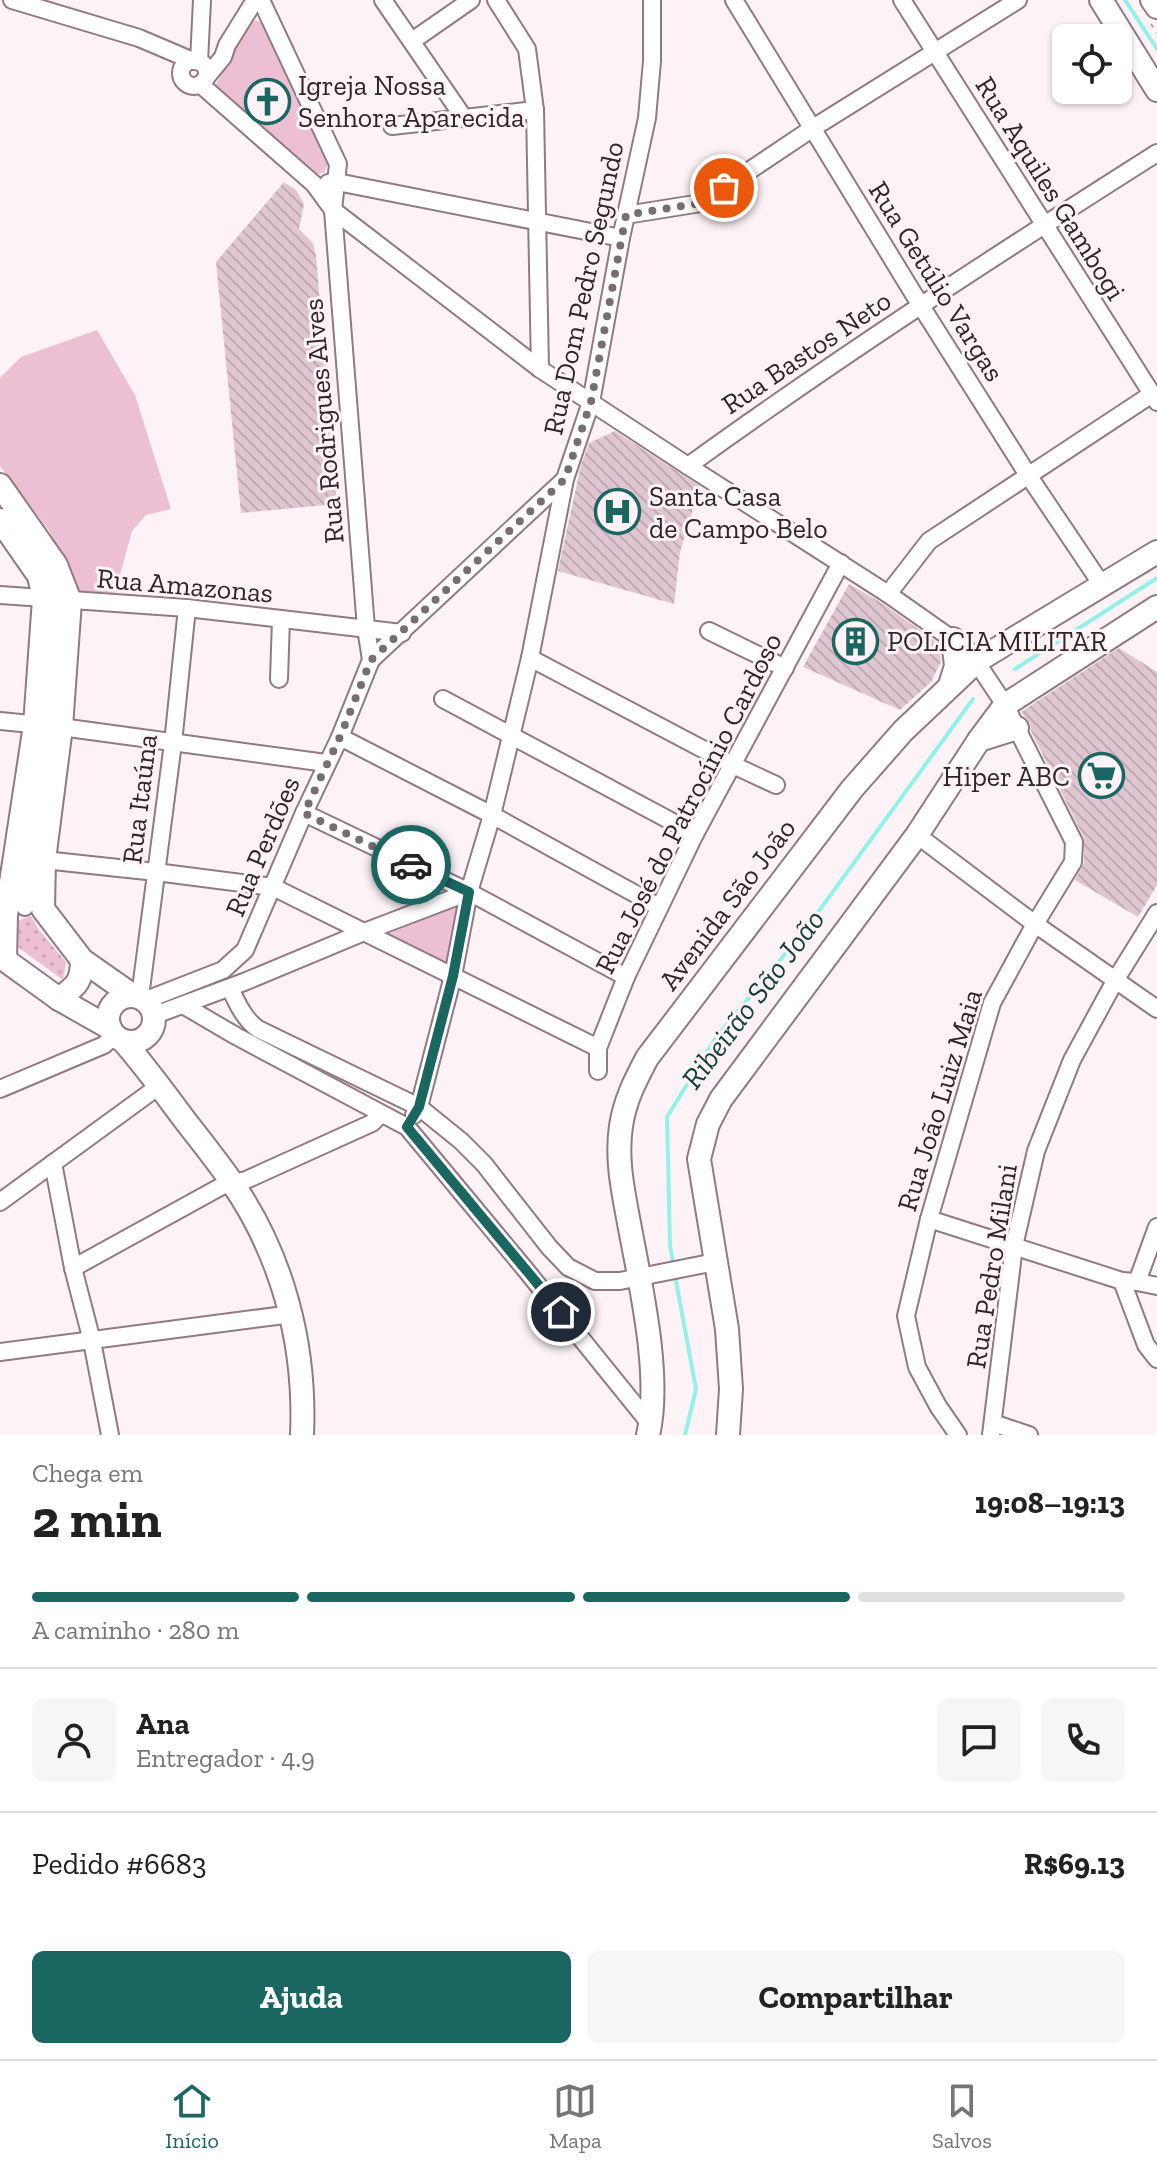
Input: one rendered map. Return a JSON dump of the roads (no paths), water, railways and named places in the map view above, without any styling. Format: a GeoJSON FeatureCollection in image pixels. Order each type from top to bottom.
{"type":"FeatureCollection","features":[{"type":"Feature","properties":{"kind":"main road"},"geometry":{"type":"LineString","coordinates":[[1101,0],[1157,90]]}},
{"type":"Feature","properties":{"kind":"main road"},"geometry":{"type":"LineString","coordinates":[[1152,0],[1157,7]]}},
{"type":"Feature","properties":{"kind":"main road"},"geometry":{"type":"LineString","coordinates":[[0,485],[56,565],[58,600],[48,726],[44,860],[18,912],[3,958],[59,999],[116,1034],[139,1041],[145,1008]]}},
{"type":"Feature","properties":{"kind":"main road"},"geometry":{"type":"LineString","coordinates":[[0,520],[58,600]]}},
{"type":"Feature","properties":{"kind":"main road","name":"Avenida São João"},"geometry":{"type":"LineString","coordinates":[[650,1430],[652,1368],[647,1276],[619,1168],[621,1128],[629,1091],[647,1058],[852,789],[903,731],[977,661],[1157,552]]}},
{"type":"Feature","properties":{"kind":"main road"},"geometry":{"type":"LineString","coordinates":[[728,1435],[731,1389],[727,1329],[708,1263],[699,1159],[708,1124],[721,1099],[917,835],[1005,705],[1157,607]]}},
{"type":"Feature","properties":{"kind":"main road"},"geometry":{"type":"LineString","coordinates":[[950,685],[956,666],[953,639]]}},
{"type":"Feature","properties":{"kind":"main road"},"geometry":{"type":"LineString","coordinates":[[18,912],[48,726]]}},
{"type":"Feature","properties":{"kind":"main road"},"geometry":{"type":"LineString","coordinates":[[979,740],[1017,728]]}},
{"type":"Feature","properties":{"kind":"main road"},"geometry":{"type":"LineString","coordinates":[[18,912],[145,1008],[154,1078]]}},
{"type":"Feature","properties":{"kind":"main road"},"geometry":{"type":"LineString","coordinates":[[59,999],[75,986],[82,975],[82,960]]}},
{"type":"Feature","properties":{"kind":"main road"},"geometry":{"type":"LineString","coordinates":[[145,1008],[118,1000],[112,1005],[108,1020],[233,1183],[261,1233],[292,1314],[301,1364],[302,1435]]}},
{"type":"Feature","properties":{"kind":"street","name":"Rua João Luiz Maia"},"geometry":{"type":"LineString","coordinates":[[12,0],[139,38],[197,70],[314,184],[333,210],[540,369],[888,594],[969,651],[977,661],[1005,705],[1074,842],[1073,862],[992,1003],[929,1219],[906,1316],[917,1367],[958,1435]]}},
{"type":"Feature","properties":{"kind":"street"},"geometry":{"type":"LineString","coordinates":[[197,70],[202,0]]}},
{"type":"Feature","properties":{"kind":"street"},"geometry":{"type":"LineString","coordinates":[[197,70],[223,57],[255,0]]}},
{"type":"Feature","properties":{"kind":"street"},"geometry":{"type":"LineString","coordinates":[[261,0],[338,164],[337,182]]}},
{"type":"Feature","properties":{"kind":"street"},"geometry":{"type":"LineString","coordinates":[[383,0],[464,118]]}},
{"type":"Feature","properties":{"kind":"street"},"geometry":{"type":"LineString","coordinates":[[412,41],[471,0]]}},
{"type":"Feature","properties":{"kind":"street"},"geometry":{"type":"LineString","coordinates":[[496,0],[527,49],[535,110],[540,369]]}},
{"type":"Feature","properties":{"kind":"street","name":"Rua Dom Pedro Segundo"},"geometry":{"type":"LineString","coordinates":[[407,1127],[419,1107],[453,976],[469,892],[492,815],[530,658],[565,479],[591,402],[647,118],[652,61],[652,0]]}},
{"type":"Feature","properties":{"kind":"street","name":"Rua Getúlio Vargas"},"geometry":{"type":"LineString","coordinates":[[734,0],[921,306],[1102,585]]}},
{"type":"Feature","properties":{"kind":"street","name":"Rua Aquiles Gambogi"},"geometry":{"type":"LineString","coordinates":[[902,0],[1154,398]]}},
{"type":"Feature","properties":{"kind":"street"},"geometry":{"type":"LineString","coordinates":[[626,215],[701,203],[813,128],[1018,0]]}},
{"type":"Feature","properties":{"kind":"street"},"geometry":{"type":"LineString","coordinates":[[392,126],[535,110]]}},
{"type":"Feature","properties":{"kind":"street","name":"Rua Bastos Neto"},"geometry":{"type":"LineString","coordinates":[[688,466],[781,399],[1157,153]]}},
{"type":"Feature","properties":{"kind":"street"},"geometry":{"type":"LineString","coordinates":[[314,184],[337,182],[621,238]]}},
{"type":"Feature","properties":{"kind":"street","name":"Rua Rodrigues Alves"},"geometry":{"type":"LineString","coordinates":[[337,182],[333,210],[371,660]]}},
{"type":"Feature","properties":{"kind":"street"},"geometry":{"type":"LineString","coordinates":[[888,594],[929,541],[1028,475],[1154,398]]}},
{"type":"Feature","properties":{"kind":"street"},"geometry":{"type":"LineString","coordinates":[[371,660],[565,479]]}},
{"type":"Feature","properties":{"kind":"street"},"geometry":{"type":"LineString","coordinates":[[0,499],[48,569],[58,600]]}},
{"type":"Feature","properties":{"kind":"street"},"geometry":{"type":"LineString","coordinates":[[539,502],[543,512],[557,519]]}},
{"type":"Feature","properties":{"kind":"street","name":"Rua José do Patrocínio Cardoso"},"geometry":{"type":"LineString","coordinates":[[598,1071],[598,1048],[626,977],[659,907],[841,563]]}},
{"type":"Feature","properties":{"kind":"street"},"geometry":{"type":"LineString","coordinates":[[0,610],[7,596]]}},
{"type":"Feature","properties":{"kind":"street","name":"Rua Amazonas"},"geometry":{"type":"LineString","coordinates":[[7,596],[187,608],[402,633]]}},
{"type":"Feature","properties":{"kind":"street","name":"Rua Itaúna"},"geometry":{"type":"LineString","coordinates":[[145,1008],[156,872],[187,608]]}},
{"type":"Feature","properties":{"kind":"street"},"geometry":{"type":"LineString","coordinates":[[279,679],[281,619]]}},
{"type":"Feature","properties":{"kind":"street"},"geometry":{"type":"LineString","coordinates":[[1134,622],[1157,624]]}},
{"type":"Feature","properties":{"kind":"street"},"geometry":{"type":"LineString","coordinates":[[709,631],[785,668]]}},
{"type":"Feature","properties":{"kind":"street"},"geometry":{"type":"LineString","coordinates":[[530,658],[776,785]]}},
{"type":"Feature","properties":{"kind":"street","name":"Rua Perdões"},"geometry":{"type":"LineString","coordinates":[[145,1008],[223,970],[245,950],[371,660]]}},
{"type":"Feature","properties":{"kind":"street"},"geometry":{"type":"LineString","coordinates":[[443,699],[695,834]]}},
{"type":"Feature","properties":{"kind":"street"},"geometry":{"type":"LineString","coordinates":[[0,721],[326,763]]}},
{"type":"Feature","properties":{"kind":"street"},"geometry":{"type":"LineString","coordinates":[[340,737],[492,815],[659,907]]}},
{"type":"Feature","properties":{"kind":"street"},"geometry":{"type":"LineString","coordinates":[[304,813],[469,892],[626,977]]}},
{"type":"Feature","properties":{"kind":"street"},"geometry":{"type":"LineString","coordinates":[[917,835],[1035,924],[1157,1009]]}},
{"type":"Feature","properties":{"kind":"street"},"geometry":{"type":"LineString","coordinates":[[44,860],[273,887],[598,1048]]}},
{"type":"Feature","properties":{"kind":"street"},"geometry":{"type":"LineString","coordinates":[[145,1008],[183,1005],[469,892]]}},
{"type":"Feature","properties":{"kind":"street","name":"Rua Pedro Milani"},"geometry":{"type":"LineString","coordinates":[[992,1429],[1014,1246],[1036,1151],[1072,1060],[1116,979],[1157,913]]}},
{"type":"Feature","properties":{"kind":"street"},"geometry":{"type":"LineString","coordinates":[[230,988],[242,1012],[258,1029],[419,1107],[461,1141],[484,1164],[568,1267],[595,1281],[620,1281],[708,1263]]}},
{"type":"Feature","properties":{"kind":"street"},"geometry":{"type":"LineString","coordinates":[[183,1005],[407,1127],[525,1269],[650,1430]]}},
{"type":"Feature","properties":{"kind":"street"},"geometry":{"type":"LineString","coordinates":[[0,1089],[104,1045],[116,1034]]}},
{"type":"Feature","properties":{"kind":"street"},"geometry":{"type":"LineString","coordinates":[[0,1202],[53,1163],[154,1078]]}},
{"type":"Feature","properties":{"kind":"street"},"geometry":{"type":"LineString","coordinates":[[73,1268],[222,1186],[246,1180],[372,1123],[381,1114]]}},
{"type":"Feature","properties":{"kind":"street"},"geometry":{"type":"LineString","coordinates":[[53,1163],[110,1435]]}},
{"type":"Feature","properties":{"kind":"street"},"geometry":{"type":"LineString","coordinates":[[929,1219],[1130,1282],[1157,1286]]}},
{"type":"Feature","properties":{"kind":"street"},"geometry":{"type":"LineString","coordinates":[[1157,1227],[1130,1282],[1146,1345],[1157,1359]]}},
{"type":"Feature","properties":{"kind":"street"},"geometry":{"type":"LineString","coordinates":[[0,1352],[292,1314]]}},
{"type":"Feature","properties":{"kind":"street"},"geometry":{"type":"LineString","coordinates":[[992,1429],[1029,1435]]}},
{"type":"Feature","properties":{"kind":"waterway","name":"Ribeirão São João"},"geometry":{"type":"LineString","coordinates":[[1125,0],[1157,49]]}},
{"type":"Feature","properties":{"kind":"waterway","name":"Ribeirão São João"},"geometry":{"type":"LineString","coordinates":[[1015,669],[1157,578]]}},
{"type":"Feature","properties":{"kind":"waterway","name":"Ribeirão São João"},"geometry":{"type":"LineString","coordinates":[[674,1268],[670,1246],[667,1117],[715,1039],[808,926],[973,699]]}},
{"type":"Feature","properties":{"kind":"waterway","name":"Ribeirão São João"},"geometry":{"type":"LineString","coordinates":[[675,1276],[696,1389],[685,1435]]}},
{"type":"Feature","properties":{"kind":"place","name":"Igreja Nossa Senhora Aparecida"},"geometry":{"type":"Point","coordinates":[267,101]}},
{"type":"Feature","properties":{"kind":"place","name":"Santa Casa de Campo Belo"},"geometry":{"type":"Point","coordinates":[618,512]}},
{"type":"Feature","properties":{"kind":"place","name":"POLICIA MILITAR"},"geometry":{"type":"Point","coordinates":[856,641]}},
{"type":"Feature","properties":{"kind":"place","name":"Hiper ABC"},"geometry":{"type":"Point","coordinates":[1101,776]}}]}
